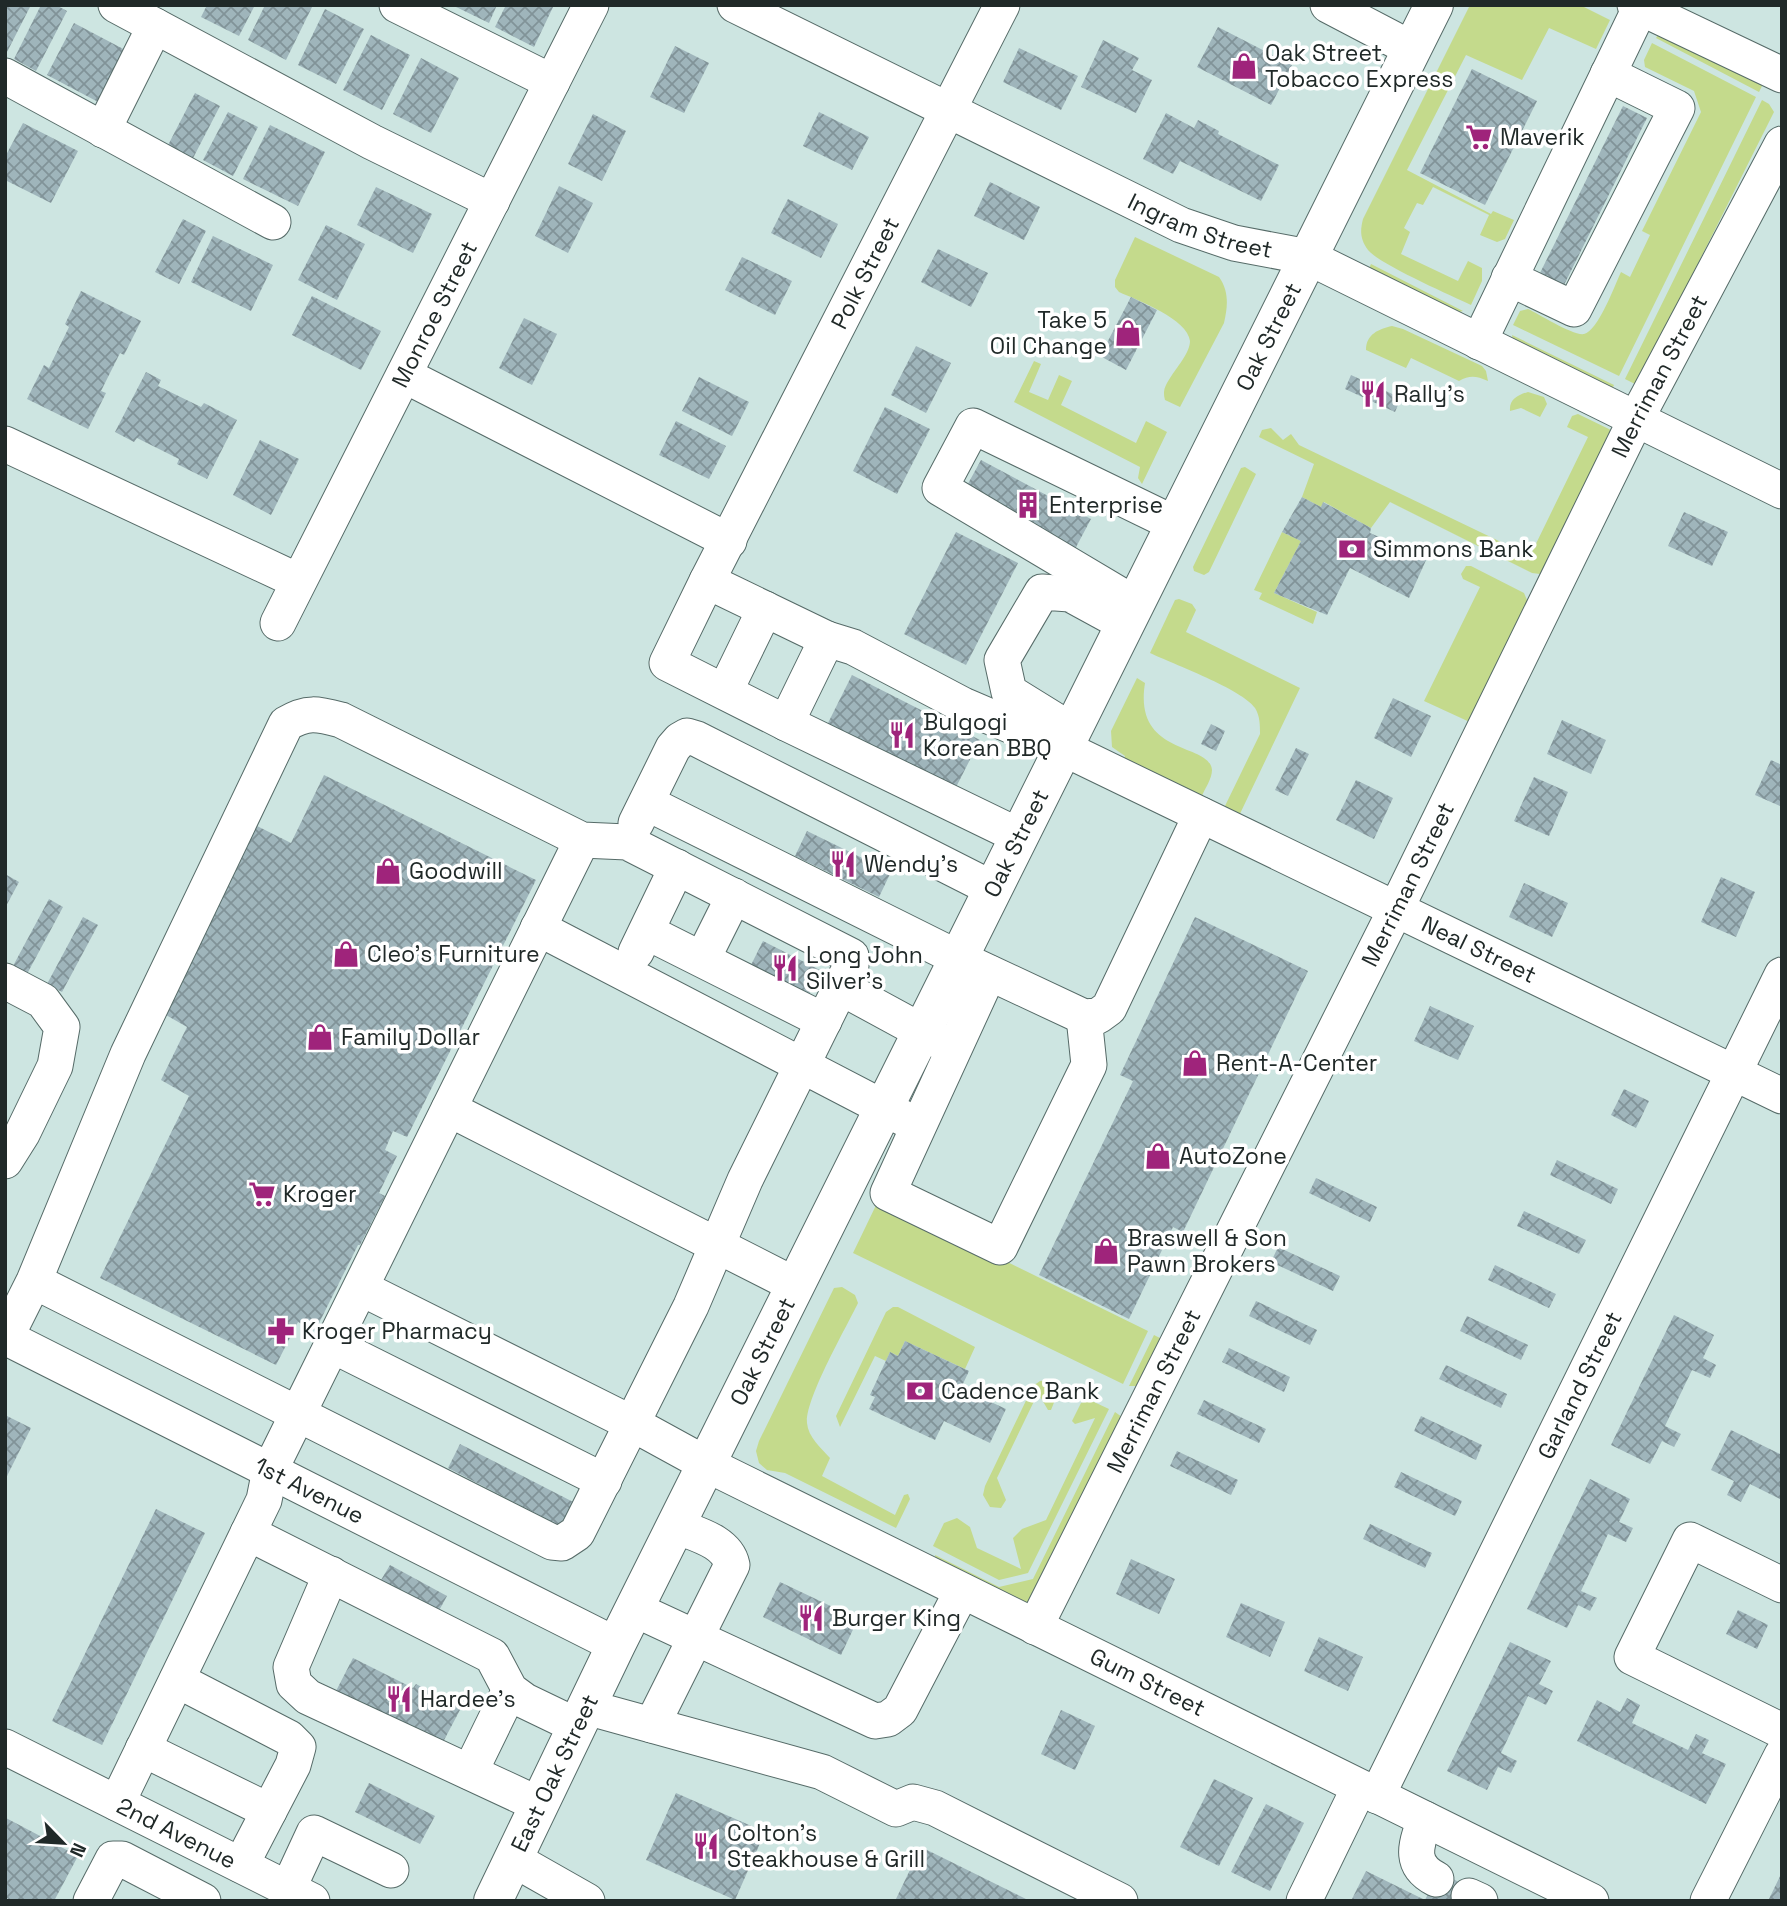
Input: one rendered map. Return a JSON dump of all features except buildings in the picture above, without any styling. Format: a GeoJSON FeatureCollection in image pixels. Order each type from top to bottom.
{"type":"FeatureCollection","features":[{"type":"Feature","properties":{"kind":"highway","name":"Oak Street"},"geometry":{"type":"LineString","coordinates":[[616,1645],[884,1108],[938,1040],[974,965],[993,889],[1434,5]]}},
{"type":"Feature","properties":{"kind":"highway","name":"East Oak Street"},"geometry":{"type":"LineString","coordinates":[[493,1901],[616,1645]]}},
{"type":"Feature","properties":{"kind":"street"},"geometry":{"type":"LineString","coordinates":[[116,5],[372,142],[492,201]]}},
{"type":"Feature","properties":{"kind":"street"},"geometry":{"type":"LineString","coordinates":[[397,5],[552,82]]}},
{"type":"Feature","properties":{"kind":"street","name":"Monroe Street"},"geometry":{"type":"LineString","coordinates":[[278,623],[591,5]]}},
{"type":"Feature","properties":{"kind":"street","name":"Ingram Street"},"geometry":{"type":"LineString","coordinates":[[736,5],[1181,225],[1234,243],[1308,257],[1782,491]]}},
{"type":"Feature","properties":{"kind":"street","name":"Polk Street"},"geometry":{"type":"LineString","coordinates":[[725,691],[667,663],[1002,5]]}},
{"type":"Feature","properties":{"kind":"street"},"geometry":{"type":"LineString","coordinates":[[1328,5],[1412,49]]}},
{"type":"Feature","properties":{"kind":"street"},"geometry":{"type":"LineString","coordinates":[[1479,342],[1608,74],[1637,7],[1782,75]]}},
{"type":"Feature","properties":{"kind":"street"},"geometry":{"type":"LineString","coordinates":[[103,130],[155,26]]}},
{"type":"Feature","properties":{"kind":"street"},"geometry":{"type":"LineString","coordinates":[[1509,278],[1574,309],[1677,108],[1608,74]]}},
{"type":"Feature","properties":{"kind":"street"},"geometry":{"type":"LineString","coordinates":[[5,76],[273,222]]}},
{"type":"Feature","properties":{"kind":"street","name":"Merriman Street"},"geometry":{"type":"LineString","coordinates":[[1035,1627],[1396,909],[1636,419],[1782,144]]}},
{"type":"Feature","properties":{"kind":"street"},"geometry":{"type":"LineString","coordinates":[[404,375],[729,541]]}},
{"type":"Feature","properties":{"kind":"street"},"geometry":{"type":"LineString","coordinates":[[1130,614],[1061,560],[940,488],[973,426],[1175,524]]}},
{"type":"Feature","properties":{"kind":"street"},"geometry":{"type":"LineString","coordinates":[[5,444],[298,580]]}},
{"type":"Feature","properties":{"kind":"street"},"geometry":{"type":"LineString","coordinates":[[707,581],[827,639],[853,648],[963,705],[1067,739]]}},
{"type":"Feature","properties":{"kind":"street"},"geometry":{"type":"LineString","coordinates":[[1067,739],[1009,692],[1002,660],[1042,592],[1070,594],[1130,614]]}},
{"type":"Feature","properties":{"kind":"street"},"geometry":{"type":"LineString","coordinates":[[765,609],[725,691],[1019,836]]}},
{"type":"Feature","properties":{"kind":"street"},"geometry":{"type":"LineString","coordinates":[[786,723],[827,639]]}},
{"type":"Feature","properties":{"kind":"street"},"geometry":{"type":"LineString","coordinates":[[6,1337],[34,1281],[128,1054],[286,724],[300,715],[320,714],[341,720],[582,841],[626,842],[851,956],[851,966],[746,1180],[691,1306],[577,1533],[562,1542],[552,1542],[34,1281]]}},
{"type":"Feature","properties":{"kind":"street"},"geometry":{"type":"LineString","coordinates":[[626,842],[673,748],[687,736],[993,889]]}},
{"type":"Feature","properties":{"kind":"street","name":"Neal Street"},"geometry":{"type":"LineString","coordinates":[[1067,739],[1201,815],[1782,1096]]}},
{"type":"Feature","properties":{"kind":"street"},"geometry":{"type":"LineString","coordinates":[[647,803],[1084,1017],[1098,1016],[1109,1008],[1201,815]]}},
{"type":"Feature","properties":{"kind":"street"},"geometry":{"type":"LineString","coordinates":[[117,1803],[264,1500],[270,1470],[582,841]]}},
{"type":"Feature","properties":{"kind":"street"},"geometry":{"type":"LineString","coordinates":[[626,973],[677,867]]}},
{"type":"Feature","properties":{"kind":"street"},"geometry":{"type":"LineString","coordinates":[[710,944],[734,896]]}},
{"type":"Feature","properties":{"kind":"street"},"geometry":{"type":"LineString","coordinates":[[538,928],[919,1126]]}},
{"type":"Feature","properties":{"kind":"street"},"geometry":{"type":"LineString","coordinates":[[647,932],[824,1021]]}},
{"type":"Feature","properties":{"kind":"street","name":"Garland Street"},"geometry":{"type":"LineString","coordinates":[[1304,1901],[1368,1792],[1782,975]]}},
{"type":"Feature","properties":{"kind":"street"},"geometry":{"type":"LineString","coordinates":[[5,981],[43,1001],[62,1027],[55,1066],[22,1134],[5,1161]]}},
{"type":"Feature","properties":{"kind":"street"},"geometry":{"type":"LineString","coordinates":[[841,987],[938,1040],[919,1126],[888,1193],[999,1247],[1089,1065],[1084,1017]]}},
{"type":"Feature","properties":{"kind":"street"},"geometry":{"type":"LineString","coordinates":[[449,1109],[795,1285]]}},
{"type":"Feature","properties":{"kind":"street"},"geometry":{"type":"LineString","coordinates":[[855,1165],[892,1183]]}},
{"type":"Feature","properties":{"kind":"street","name":"Gum Street"},"geometry":{"type":"LineString","coordinates":[[361,1288],[633,1423],[706,1464],[1425,1819],[1550,1892],[1591,1901]]}},
{"type":"Feature","properties":{"kind":"street","name":"1st Avenue"},"geometry":{"type":"LineString","coordinates":[[6,1337],[616,1645]]}},
{"type":"Feature","properties":{"kind":"street"},"geometry":{"type":"LineString","coordinates":[[332,1345],[604,1480]]}},
{"type":"Feature","properties":{"kind":"street"},"geometry":{"type":"LineString","coordinates":[[652,1725],[732,1564],[724,1548],[676,1526]]}},
{"type":"Feature","properties":{"kind":"street"},"geometry":{"type":"LineString","coordinates":[[248,1534],[492,1656],[510,1690],[524,1701],[582,1716],[652,1725],[822,1772],[896,1809],[914,1802],[935,1808],[1120,1901]]}},
{"type":"Feature","properties":{"kind":"street"},"geometry":{"type":"LineString","coordinates":[[1782,1585],[1690,1539],[1632,1657],[1782,1731]]}},
{"type":"Feature","properties":{"kind":"street"},"geometry":{"type":"LineString","coordinates":[[331,1574],[291,1667],[294,1684],[308,1697],[540,1805]]}},
{"type":"Feature","properties":{"kind":"street"},"geometry":{"type":"LineString","coordinates":[[634,1609],[860,1714],[875,1720],[888,1720],[900,1710],[962,1591]]}},
{"type":"Feature","properties":{"kind":"street"},"geometry":{"type":"LineString","coordinates":[[177,1680],[289,1738],[298,1747],[293,1765],[269,1811],[271,1886]]}},
{"type":"Feature","properties":{"kind":"street"},"geometry":{"type":"LineString","coordinates":[[470,1772],[510,1690]]}},
{"type":"Feature","properties":{"kind":"street","name":"2nd Avenue"},"geometry":{"type":"LineString","coordinates":[[5,1747],[117,1803],[271,1886]]}},
{"type":"Feature","properties":{"kind":"street"},"geometry":{"type":"LineString","coordinates":[[143,1749],[269,1811]]}},
{"type":"Feature","properties":{"kind":"street"},"geometry":{"type":"LineString","coordinates":[[1708,1901],[1782,1755]]}},
{"type":"Feature","properties":{"kind":"street"},"geometry":{"type":"LineString","coordinates":[[1425,1819],[1416,1846],[1417,1863],[1436,1879]]}},
{"type":"Feature","properties":{"kind":"street"},"geometry":{"type":"LineString","coordinates":[[271,1886],[314,1833],[391,1870]]}},
{"type":"Feature","properties":{"kind":"street"},"geometry":{"type":"LineString","coordinates":[[90,1901],[113,1859],[122,1859],[203,1901]]}},
{"type":"Feature","properties":{"kind":"street"},"geometry":{"type":"LineString","coordinates":[[513,1859],[587,1901]]}},
{"type":"Feature","properties":{"kind":"green space"},"geometry":{"type":"Polygon","coordinates":[[[1470,5],[1580,5],[1610,20],[1596,49],[1549,28],[1522,80],[1466,55],[1407,170],[1491,214],[1493,211],[1514,220],[1505,239],[1497,242],[1480,235],[1489,215],[1433,187],[1423,205],[1417,203],[1404,228],[1410,232],[1401,254],[1458,281],[1468,261],[1482,268],[1482,281],[1471,305],[1375,256],[1365,246],[1361,231],[1363,219],[1470,5]]]}},
{"type":"Feature","properties":{"kind":"green space"},"geometry":{"type":"Polygon","coordinates":[[[1660,31],[1764,82],[1759,92],[1656,38],[1660,31]]]}},
{"type":"Feature","properties":{"kind":"green space"},"geometry":{"type":"Polygon","coordinates":[[[1652,43],[1756,97],[1619,376],[1513,325],[1520,311],[1528,309],[1564,328],[1584,334],[1595,325],[1621,272],[1630,277],[1650,235],[1642,231],[1701,112],[1694,91],[1645,67],[1644,60],[1652,43]]]}},
{"type":"Feature","properties":{"kind":"green space"},"geometry":{"type":"Polygon","coordinates":[[[1762,100],[1769,104],[1774,112],[1637,385],[1625,379],[1762,100]]]}},
{"type":"Feature","properties":{"kind":"green space"},"geometry":{"type":"Polygon","coordinates":[[[1135,237],[1219,277],[1226,293],[1224,323],[1180,407],[1165,400],[1164,393],[1168,381],[1188,350],[1190,341],[1187,333],[1171,318],[1119,292],[1115,287],[1115,280],[1135,237]]]}},
{"type":"Feature","properties":{"kind":"green space"},"geometry":{"type":"Polygon","coordinates":[[[1371,264],[1463,311],[1451,314],[1368,271],[1371,264]]]}},
{"type":"Feature","properties":{"kind":"green space"},"geometry":{"type":"Polygon","coordinates":[[[1392,326],[1482,366],[1488,381],[1473,377],[1459,381],[1411,358],[1406,368],[1366,350],[1371,336],[1392,326]]]}},
{"type":"Feature","properties":{"kind":"green space"},"geometry":{"type":"Polygon","coordinates":[[[1512,335],[1614,385],[1611,391],[1513,341],[1512,335]]]}},
{"type":"Feature","properties":{"kind":"green space"},"geometry":{"type":"Polygon","coordinates":[[[1034,361],[1041,364],[1029,392],[1048,400],[1059,375],[1072,381],[1061,405],[1136,443],[1146,421],[1167,432],[1142,484],[1138,478],[1140,467],[1014,402],[1034,361]]]}},
{"type":"Feature","properties":{"kind":"green space"},"geometry":{"type":"Polygon","coordinates":[[[1528,392],[1544,397],[1547,404],[1540,417],[1521,408],[1510,411],[1513,401],[1528,392]]]}},
{"type":"Feature","properties":{"kind":"green space"},"geometry":{"type":"Polygon","coordinates":[[[1578,414],[1613,431],[1548,571],[1540,574],[1532,573],[1390,502],[1371,528],[1324,502],[1321,507],[1302,497],[1314,464],[1259,437],[1262,430],[1271,428],[1283,440],[1291,434],[1299,445],[1530,556],[1588,437],[1567,427],[1572,416],[1578,414]]]}},
{"type":"Feature","properties":{"kind":"green space"},"geometry":{"type":"Polygon","coordinates":[[[1245,467],[1256,474],[1209,572],[1204,575],[1194,571],[1193,567],[1241,468],[1245,467]]]}},
{"type":"Feature","properties":{"kind":"green space"},"geometry":{"type":"Polygon","coordinates":[[[1282,532],[1301,541],[1274,593],[1317,612],[1313,624],[1259,599],[1262,593],[1254,590],[1282,532]]]}},
{"type":"Feature","properties":{"kind":"green space"},"geometry":{"type":"Polygon","coordinates":[[[1466,566],[1471,566],[1524,593],[1530,607],[1474,724],[1424,701],[1480,587],[1463,579],[1461,574],[1466,566]]]}},
{"type":"Feature","properties":{"kind":"green space"},"geometry":{"type":"Polygon","coordinates":[[[1175,600],[1192,604],[1196,610],[1186,632],[1300,688],[1237,820],[1224,808],[1260,734],[1259,717],[1255,708],[1236,693],[1150,653],[1175,600]]]}},
{"type":"Feature","properties":{"kind":"green space"},"geometry":{"type":"Polygon","coordinates":[[[1137,678],[1145,683],[1144,707],[1150,724],[1160,736],[1208,761],[1212,773],[1202,796],[1122,764],[1125,756],[1112,747],[1111,731],[1137,678]]]}},
{"type":"Feature","properties":{"kind":"green space"},"geometry":{"type":"Polygon","coordinates":[[[879,1199],[1148,1331],[1123,1384],[853,1253],[879,1199]]]}},
{"type":"Feature","properties":{"kind":"green space"},"geometry":{"type":"Polygon","coordinates":[[[842,1287],[855,1295],[858,1303],[812,1398],[808,1412],[808,1428],[830,1458],[822,1476],[895,1515],[904,1495],[908,1494],[910,1499],[896,1528],[785,1473],[767,1470],[759,1463],[756,1451],[834,1288],[842,1287]]]}},
{"type":"Feature","properties":{"kind":"green space"},"geometry":{"type":"Polygon","coordinates":[[[898,1307],[975,1347],[965,1369],[905,1341],[898,1356],[890,1352],[886,1361],[875,1356],[840,1427],[836,1416],[886,1312],[898,1307]]]}},
{"type":"Feature","properties":{"kind":"green space"},"geometry":{"type":"Polygon","coordinates":[[[1154,1335],[1168,1342],[1141,1386],[1129,1386],[1154,1335]]]}},
{"type":"Feature","properties":{"kind":"green space"},"geometry":{"type":"Polygon","coordinates":[[[1040,1381],[1057,1383],[1059,1390],[1051,1410],[1048,1410],[1038,1393],[997,1478],[1006,1500],[1001,1508],[990,1507],[983,1495],[985,1486],[1033,1386],[1040,1381]]]}},
{"type":"Feature","properties":{"kind":"green space"},"geometry":{"type":"Polygon","coordinates":[[[1087,1401],[1109,1409],[1028,1573],[999,1580],[933,1546],[944,1523],[957,1518],[970,1527],[977,1548],[1021,1569],[1013,1538],[1022,1529],[1046,1520],[1095,1418],[1075,1424],[1072,1421],[1081,1403],[1087,1401]]]}},
{"type":"Feature","properties":{"kind":"green space"},"geometry":{"type":"Polygon","coordinates":[[[1115,1412],[1122,1417],[1027,1604],[936,1561],[935,1555],[999,1587],[1033,1579],[1115,1412]]]}},
{"type":"Feature","properties":{"kind":"place","name":"Oak Street Tobacco Express"},"geometry":{"type":"Point","coordinates":[1244,66]}},
{"type":"Feature","properties":{"kind":"place","name":"Maverik"},"geometry":{"type":"Point","coordinates":[1479,137]}},
{"type":"Feature","properties":{"kind":"place","name":"Take 5 Oil Change"},"geometry":{"type":"Point","coordinates":[1128,333]}},
{"type":"Feature","properties":{"kind":"place","name":"Rally's"},"geometry":{"type":"Point","coordinates":[1373,394]}},
{"type":"Feature","properties":{"kind":"place","name":"Enterprise"},"geometry":{"type":"Point","coordinates":[1028,505]}},
{"type":"Feature","properties":{"kind":"place","name":"Simmons Bank"},"geometry":{"type":"Point","coordinates":[1352,549]}},
{"type":"Feature","properties":{"kind":"place","name":"Bulgogi Korean BBQ"},"geometry":{"type":"Point","coordinates":[902,735]}},
{"type":"Feature","properties":{"kind":"place","name":"Wendy's"},"geometry":{"type":"Point","coordinates":[843,864]}},
{"type":"Feature","properties":{"kind":"place","name":"Goodwill"},"geometry":{"type":"Point","coordinates":[388,871]}},
{"type":"Feature","properties":{"kind":"place","name":"Cleo's Furniture"},"geometry":{"type":"Point","coordinates":[346,954]}},
{"type":"Feature","properties":{"kind":"place","name":"Long John Silver's"},"geometry":{"type":"Point","coordinates":[785,968]}},
{"type":"Feature","properties":{"kind":"place","name":"Family Dollar"},"geometry":{"type":"Point","coordinates":[320,1037]}},
{"type":"Feature","properties":{"kind":"place","name":"Rent-A-Center"},"geometry":{"type":"Point","coordinates":[1195,1063]}},
{"type":"Feature","properties":{"kind":"place","name":"AutoZone"},"geometry":{"type":"Point","coordinates":[1158,1156]}},
{"type":"Feature","properties":{"kind":"place","name":"Kroger"},"geometry":{"type":"Point","coordinates":[262,1194]}},
{"type":"Feature","properties":{"kind":"place","name":"Braswell & Son Pawn Brokers"},"geometry":{"type":"Point","coordinates":[1106,1251]}},
{"type":"Feature","properties":{"kind":"place","name":"Kroger Pharmacy"},"geometry":{"type":"Point","coordinates":[281,1331]}},
{"type":"Feature","properties":{"kind":"place","name":"Cadence Bank"},"geometry":{"type":"Point","coordinates":[920,1391]}},
{"type":"Feature","properties":{"kind":"place","name":"Burger King"},"geometry":{"type":"Point","coordinates":[811,1618]}},
{"type":"Feature","properties":{"kind":"place","name":"Hardee's"},"geometry":{"type":"Point","coordinates":[399,1699]}},
{"type":"Feature","properties":{"kind":"place","name":"Colton's Steakhouse & Grill"},"geometry":{"type":"Point","coordinates":[706,1846]}}]}
